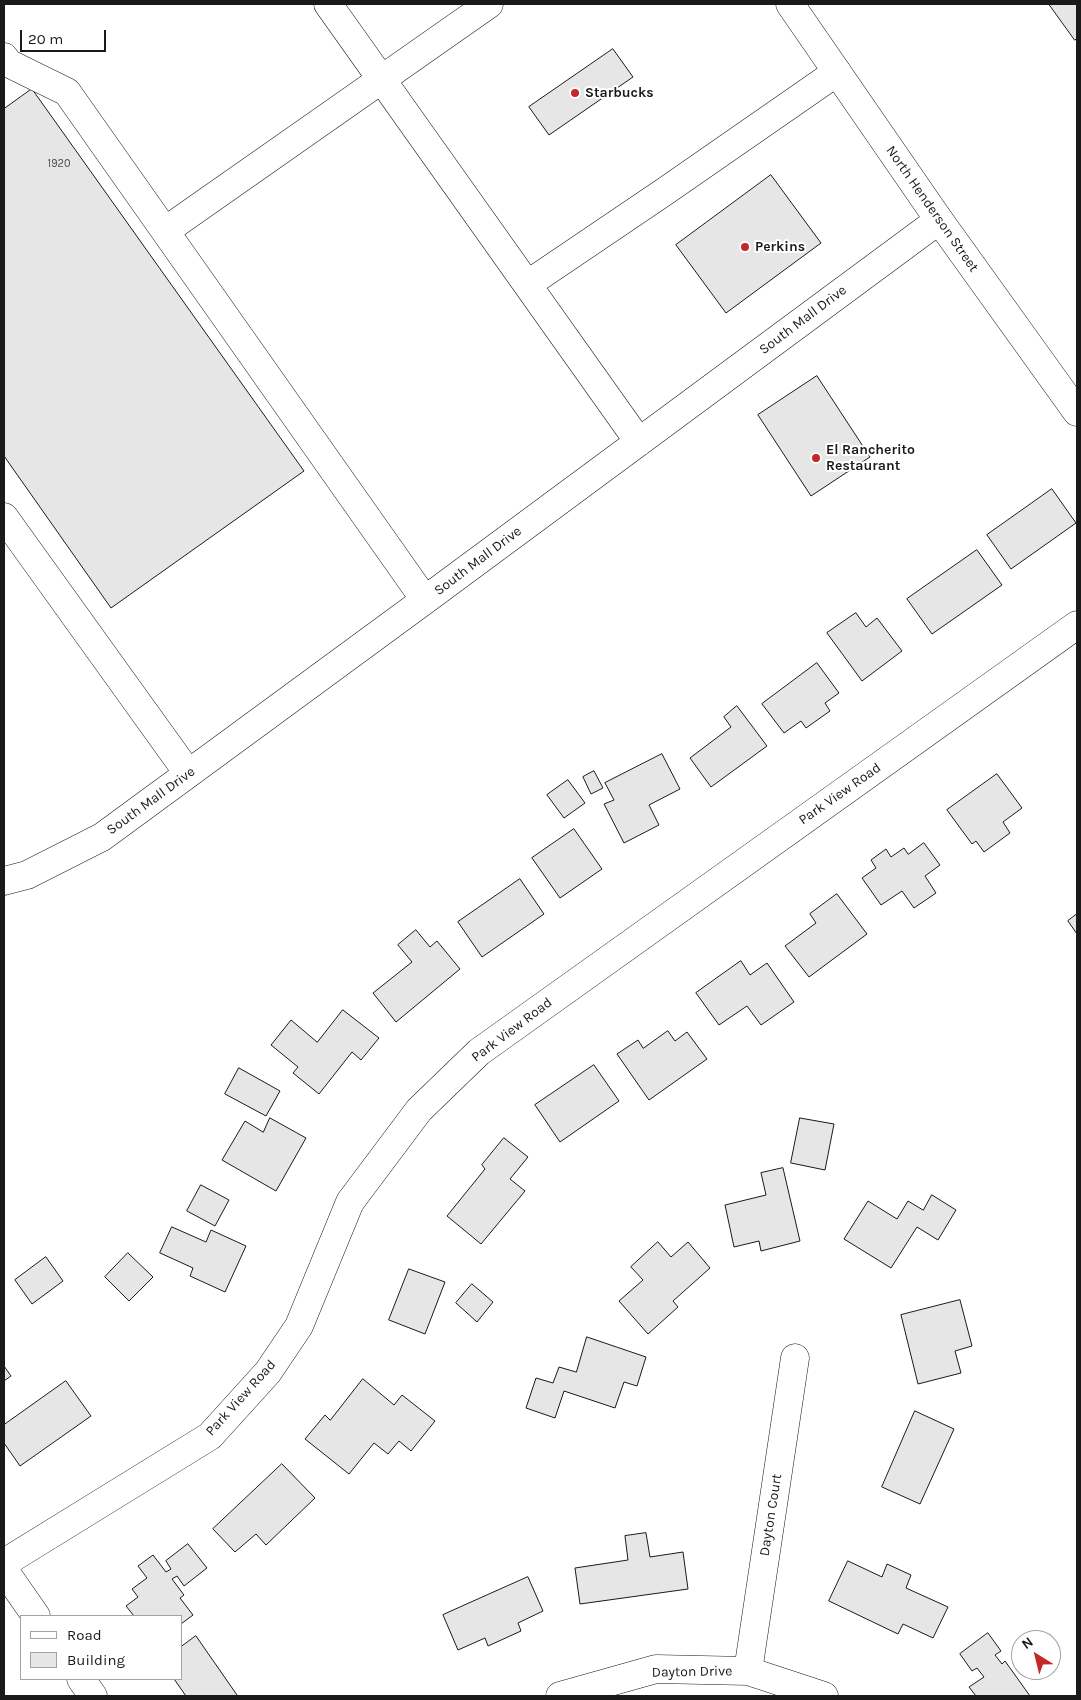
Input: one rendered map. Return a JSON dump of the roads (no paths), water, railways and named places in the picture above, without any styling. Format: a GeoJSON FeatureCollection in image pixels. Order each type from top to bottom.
{"type":"FeatureCollection","features":[{"type":"Feature","properties":{"kind":"street"},"geometry":{"type":"LineString","coordinates":[[328,4],[639,442]]}},
{"type":"Feature","properties":{"kind":"street"},"geometry":{"type":"LineString","coordinates":[[166,231],[489,4]]}},
{"type":"Feature","properties":{"kind":"street","name":"North Henderson Street"},"geometry":{"type":"LineString","coordinates":[[790,4],[939,220],[1077,412]]}},
{"type":"Feature","properties":{"kind":"street"},"geometry":{"type":"LineString","coordinates":[[4,57],[8,63],[68,92],[425,600]]}},
{"type":"Feature","properties":{"kind":"street"},"geometry":{"type":"LineString","coordinates":[[528,284],[837,72]]}},
{"type":"Feature","properties":{"kind":"street","name":"South Mall Drive"},"geometry":{"type":"LineString","coordinates":[[4,881],[27,875],[102,836],[939,220]]}},
{"type":"Feature","properties":{"kind":"street"},"geometry":{"type":"LineString","coordinates":[[4,517],[188,773]]}},
{"type":"Feature","properties":{"kind":"street","name":"Park View Road"},"geometry":{"type":"LineString","coordinates":[[4,1563],[210,1436],[268,1372],[299,1326],[350,1202],[419,1110],[479,1052],[1077,625]]}},
{"type":"Feature","properties":{"kind":"street","name":"Dayton Court"},"geometry":{"type":"LineString","coordinates":[[748,1671],[795,1358]]}},
{"type":"Feature","properties":{"kind":"street"},"geometry":{"type":"LineString","coordinates":[[4,1570],[35,1615]]}},
{"type":"Feature","properties":{"kind":"street","name":"Dayton Drive"},"geometry":{"type":"LineString","coordinates":[[560,1696],[656,1669],[748,1671],[824,1696]]}},
{"type":"Feature","properties":{"kind":"street"},"geometry":{"type":"LineString","coordinates":[[82,1680],[93,1696]]}},
{"type":"Feature","properties":{"kind":"place","name":"Starbucks"},"geometry":{"type":"Point","coordinates":[575,93]}},
{"type":"Feature","properties":{"kind":"place","name":"Perkins"},"geometry":{"type":"Point","coordinates":[745,247]}},
{"type":"Feature","properties":{"kind":"place","name":"El Rancherito Restaurant"},"geometry":{"type":"Point","coordinates":[816,458]}}]}
